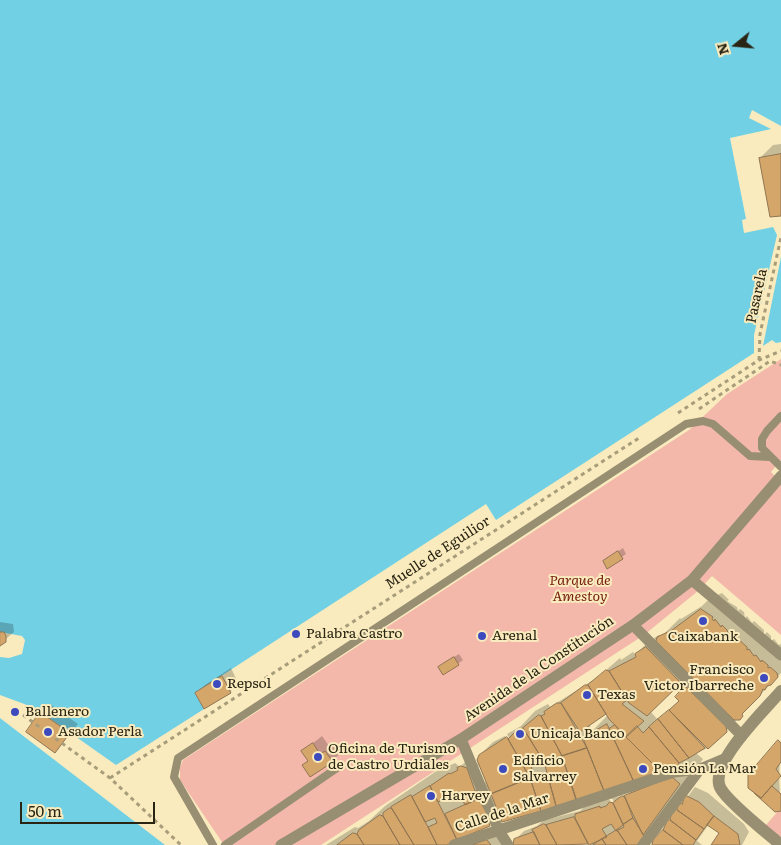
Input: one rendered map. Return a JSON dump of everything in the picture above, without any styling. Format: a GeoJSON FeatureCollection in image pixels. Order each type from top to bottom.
{"type":"FeatureCollection","features":[{"type":"Feature","properties":{"kind":"street","name":"Avenida de la Constitución"},"geometry":{"type":"LineString","coordinates":[[281,845],[461,739],[633,625],[692,580],[781,476]]}},
{"type":"Feature","properties":{"kind":"street"},"geometry":{"type":"LineString","coordinates":[[692,580],[781,655]]}},
{"type":"Feature","properties":{"kind":"street"},"geometry":{"type":"LineString","coordinates":[[633,625],[742,736]]}},
{"type":"Feature","properties":{"kind":"street"},"geometry":{"type":"LineString","coordinates":[[772,842],[721,790],[718,774],[724,759],[781,691]]}},
{"type":"Feature","properties":{"kind":"street"},"geometry":{"type":"LineString","coordinates":[[461,739],[499,831],[508,845]]}},
{"type":"Feature","properties":{"kind":"street"},"geometry":{"type":"LineString","coordinates":[[643,845],[700,769],[724,759]]}},
{"type":"Feature","properties":{"kind":"street","name":"Calle de la Mar"},"geometry":{"type":"LineString","coordinates":[[454,845],[674,772],[700,769]]}},
{"type":"Feature","properties":{"kind":"lane"},"geometry":{"type":"LineString","coordinates":[[781,416],[762,439],[762,448],[781,467]]}},
{"type":"Feature","properties":{"kind":"lane"},"geometry":{"type":"LineString","coordinates":[[213,845],[174,777],[178,758],[686,424],[702,421],[713,424],[750,456],[769,457]]}},
{"type":"Feature","properties":{"kind":"lane"},"geometry":{"type":"LineString","coordinates":[[225,845],[337,768]]}},
{"type":"Feature","properties":{"kind":"path","name":"Pasarela"},"geometry":{"type":"LineString","coordinates":[[759,360],[760,334],[781,237]]}},
{"type":"Feature","properties":{"kind":"path"},"geometry":{"type":"LineString","coordinates":[[676,414],[759,360],[781,351]]}},
{"type":"Feature","properties":{"kind":"path","name":"Muelle de Eguilior"},"geometry":{"type":"LineString","coordinates":[[110,778],[642,435]]}},
{"type":"Feature","properties":{"kind":"path"},"geometry":{"type":"LineString","coordinates":[[23,715],[110,778],[181,845]]}},
{"type":"Feature","properties":{"kind":"green space","name":"Parque de Amestoy"},"geometry":{"type":"Polygon","coordinates":[[[781,359],[781,460],[771,472],[781,482],[781,635],[712,576],[698,591],[644,635],[321,845],[224,845],[180,780],[180,768],[183,760],[689,430],[727,394],[781,359]]]}},
{"type":"Feature","properties":{"kind":"green space"},"geometry":{"type":"Polygon","coordinates":[[[781,808],[781,841],[765,826],[781,808]]]}},
{"type":"Feature","properties":{"kind":"water"},"geometry":{"type":"Polygon","coordinates":[[[0,0],[781,0],[781,126],[752,110],[749,118],[771,129],[730,138],[746,219],[742,220],[744,233],[773,227],[777,235],[754,335],[754,353],[496,520],[486,504],[195,693],[204,709],[116,765],[35,708],[0,695],[0,657],[9,658],[22,654],[25,640],[22,636],[0,632],[0,0]]]}},
{"type":"Feature","properties":{"kind":"water"},"geometry":{"type":"Polygon","coordinates":[[[781,257],[781,342],[776,343],[772,340],[763,346],[781,257]]]}},
{"type":"Feature","properties":{"kind":"water"},"geometry":{"type":"Polygon","coordinates":[[[0,718],[165,845],[0,845],[0,718]]]}},
{"type":"Feature","properties":{"kind":"building"},"geometry":{"type":"Polygon","coordinates":[[[781,154],[781,216],[770,217],[759,158],[781,154]]]}},
{"type":"Feature","properties":{"kind":"building"},"geometry":{"type":"Polygon","coordinates":[[[618,551],[623,559],[607,569],[603,561],[618,551]]]}},
{"type":"Feature","properties":{"kind":"building"},"geometry":{"type":"Polygon","coordinates":[[[701,609],[713,617],[712,619],[714,621],[715,619],[721,627],[722,625],[734,639],[736,637],[761,662],[762,660],[768,665],[768,668],[770,667],[777,673],[778,677],[765,690],[763,689],[760,696],[742,714],[743,716],[740,720],[734,720],[656,641],[657,637],[672,630],[701,609]]]}},
{"type":"Feature","properties":{"kind":"building"},"geometry":{"type":"Polygon","coordinates":[[[0,632],[4,632],[6,642],[0,646],[0,632]]]}},
{"type":"Feature","properties":{"kind":"building"},"geometry":{"type":"Polygon","coordinates":[[[646,647],[681,683],[647,716],[629,703],[609,671],[636,657],[635,654],[646,647]]]}},
{"type":"Feature","properties":{"kind":"building"},"geometry":{"type":"Polygon","coordinates":[[[454,657],[459,665],[443,675],[438,667],[454,657]]]}},
{"type":"Feature","properties":{"kind":"building"},"geometry":{"type":"Polygon","coordinates":[[[606,670],[609,671],[627,700],[622,704],[644,721],[626,737],[609,719],[588,685],[606,670]]]}},
{"type":"Feature","properties":{"kind":"building","name":"Repsol"},"geometry":{"type":"Polygon","coordinates":[[[222,676],[231,693],[204,709],[195,693],[222,676]]]}},
{"type":"Feature","properties":{"kind":"building"},"geometry":{"type":"Polygon","coordinates":[[[585,685],[588,685],[606,714],[580,732],[561,703],[585,685]]]}},
{"type":"Feature","properties":{"kind":"building"},"geometry":{"type":"Polygon","coordinates":[[[685,686],[726,726],[727,732],[708,749],[669,710],[679,701],[675,697],[685,686]]]}},
{"type":"Feature","properties":{"kind":"building"},"geometry":{"type":"Polygon","coordinates":[[[557,703],[561,703],[587,748],[562,756],[541,716],[557,703]]]}},
{"type":"Feature","properties":{"kind":"building"},"geometry":{"type":"Polygon","coordinates":[[[669,710],[705,748],[689,758],[658,719],[669,710]]]}},
{"type":"Feature","properties":{"kind":"building","name":"Asador Perla"},"geometry":{"type":"Polygon","coordinates":[[[40,712],[70,733],[55,753],[26,732],[40,712]]]}},
{"type":"Feature","properties":{"kind":"building"},"geometry":{"type":"Polygon","coordinates":[[[539,715],[562,756],[544,762],[523,728],[539,715]]]}},
{"type":"Feature","properties":{"kind":"building"},"geometry":{"type":"Polygon","coordinates":[[[658,719],[689,758],[679,763],[649,727],[658,719]]]}},
{"type":"Feature","properties":{"kind":"building"},"geometry":{"type":"Polygon","coordinates":[[[607,724],[634,782],[604,791],[583,738],[607,724]]]}},
{"type":"Feature","properties":{"kind":"building"},"geometry":{"type":"Polygon","coordinates":[[[615,725],[661,772],[634,782],[609,729],[615,725]]]}},
{"type":"Feature","properties":{"kind":"building"},"geometry":{"type":"Polygon","coordinates":[[[637,726],[643,733],[649,727],[679,763],[678,766],[661,772],[626,737],[637,726]]]}},
{"type":"Feature","properties":{"kind":"building"},"geometry":{"type":"Polygon","coordinates":[[[523,728],[544,762],[531,766],[534,776],[547,773],[557,809],[541,811],[530,778],[508,739],[517,730],[519,731],[523,728]]]}},
{"type":"Feature","properties":{"kind":"building","name":"Edificio Salvarrey"},"geometry":{"type":"Polygon","coordinates":[[[507,737],[530,778],[491,794],[477,760],[479,755],[507,737]]]}},
{"type":"Feature","properties":{"kind":"building"},"geometry":{"type":"Polygon","coordinates":[[[778,740],[781,743],[781,762],[776,769],[781,776],[761,798],[748,788],[748,775],[778,740]]]}},
{"type":"Feature","properties":{"kind":"building","name":"Oficina de Turismo de Castro Urdiales"},"geometry":{"type":"Polygon","coordinates":[[[313,743],[320,754],[325,751],[333,762],[310,777],[302,765],[308,761],[301,751],[313,743]]]}},
{"type":"Feature","properties":{"kind":"building"},"geometry":{"type":"Polygon","coordinates":[[[587,748],[604,791],[577,801],[562,756],[587,748]]]}},
{"type":"Feature","properties":{"kind":"building"},"geometry":{"type":"Polygon","coordinates":[[[562,756],[576,800],[556,806],[544,762],[562,756]]]}},
{"type":"Feature","properties":{"kind":"building"},"geometry":{"type":"Polygon","coordinates":[[[461,766],[467,768],[475,791],[477,790],[479,795],[478,799],[465,805],[459,793],[438,802],[430,786],[449,773],[458,770],[457,768],[461,766]]]}},
{"type":"Feature","properties":{"kind":"building"},"geometry":{"type":"Polygon","coordinates":[[[672,777],[680,784],[643,835],[624,796],[672,777]]]}},
{"type":"Feature","properties":{"kind":"building"},"geometry":{"type":"Polygon","coordinates":[[[530,778],[541,811],[502,822],[491,794],[530,778]]]}},
{"type":"Feature","properties":{"kind":"building"},"geometry":{"type":"Polygon","coordinates":[[[430,786],[457,840],[447,845],[437,845],[428,827],[437,823],[435,818],[425,822],[412,797],[430,786]]]}},
{"type":"Feature","properties":{"kind":"building"},"geometry":{"type":"Polygon","coordinates":[[[772,786],[781,794],[781,811],[775,812],[754,793],[761,798],[772,786]]]}},
{"type":"Feature","properties":{"kind":"building"},"geometry":{"type":"Polygon","coordinates":[[[411,795],[437,845],[414,845],[391,807],[411,795]]]}},
{"type":"Feature","properties":{"kind":"building"},"geometry":{"type":"Polygon","coordinates":[[[685,795],[699,802],[714,816],[704,829],[677,810],[680,803],[682,804],[685,795]]]}},
{"type":"Feature","properties":{"kind":"building"},"geometry":{"type":"Polygon","coordinates":[[[622,796],[625,797],[633,818],[623,824],[613,803],[622,796]]]}},
{"type":"Feature","properties":{"kind":"building"},"geometry":{"type":"Polygon","coordinates":[[[478,799],[489,816],[487,817],[490,826],[457,840],[445,814],[478,799]]]}},
{"type":"Feature","properties":{"kind":"building"},"geometry":{"type":"Polygon","coordinates":[[[610,802],[613,803],[624,827],[616,831],[611,824],[602,829],[607,837],[589,845],[575,818],[575,814],[606,806],[610,802]]]}},
{"type":"Feature","properties":{"kind":"building"},"geometry":{"type":"Polygon","coordinates":[[[390,808],[414,845],[400,845],[383,816],[383,813],[390,808]]]}},
{"type":"Feature","properties":{"kind":"building"},"geometry":{"type":"Polygon","coordinates":[[[677,810],[704,829],[696,840],[670,820],[671,815],[677,810]]]}},
{"type":"Feature","properties":{"kind":"building"},"geometry":{"type":"Polygon","coordinates":[[[380,815],[383,816],[400,845],[364,845],[357,834],[359,830],[380,815]]]}},
{"type":"Feature","properties":{"kind":"building"},"geometry":{"type":"Polygon","coordinates":[[[714,816],[738,834],[740,845],[711,845],[719,833],[707,825],[714,816]]]}},
{"type":"Feature","properties":{"kind":"building"},"geometry":{"type":"Polygon","coordinates":[[[574,817],[588,844],[557,845],[546,825],[574,817]]]}},
{"type":"Feature","properties":{"kind":"building"},"geometry":{"type":"Polygon","coordinates":[[[633,818],[644,836],[637,845],[627,845],[617,830],[633,818]]]}},
{"type":"Feature","properties":{"kind":"building"},"geometry":{"type":"Polygon","coordinates":[[[670,820],[696,840],[693,845],[683,845],[663,830],[667,821],[670,820]]]}},
{"type":"Feature","properties":{"kind":"building"},"geometry":{"type":"Polygon","coordinates":[[[544,824],[557,845],[540,845],[532,830],[544,824]]]}},
{"type":"Feature","properties":{"kind":"building"},"geometry":{"type":"Polygon","coordinates":[[[617,830],[627,845],[606,845],[602,839],[617,830]]]}},
{"type":"Feature","properties":{"kind":"building"},"geometry":{"type":"Polygon","coordinates":[[[663,830],[683,845],[652,845],[653,840],[663,830]]]}},
{"type":"Feature","properties":{"kind":"building"},"geometry":{"type":"Polygon","coordinates":[[[534,832],[540,845],[513,845],[514,839],[534,832]]]}},
{"type":"Feature","properties":{"kind":"building"},"geometry":{"type":"Polygon","coordinates":[[[353,833],[357,834],[364,845],[337,845],[353,833]]]}},
{"type":"Feature","properties":{"kind":"building"},"geometry":{"type":"Polygon","coordinates":[[[602,839],[606,845],[593,845],[602,839]]]}},
{"type":"Feature","properties":{"kind":"building"},"geometry":{"type":"Polygon","coordinates":[[[487,840],[491,845],[472,845],[487,840]]]}},
{"type":"Feature","properties":{"kind":"place","name":"Caixabank"},"geometry":{"type":"Point","coordinates":[703,621]}},
{"type":"Feature","properties":{"kind":"place","name":"Palabra Castro"},"geometry":{"type":"Point","coordinates":[296,634]}},
{"type":"Feature","properties":{"kind":"place","name":"Arenal"},"geometry":{"type":"Point","coordinates":[482,636]}},
{"type":"Feature","properties":{"kind":"place","name":"Francisco Victor Ibarreche"},"geometry":{"type":"Point","coordinates":[764,678]}},
{"type":"Feature","properties":{"kind":"place","name":"Repsol"},"geometry":{"type":"Point","coordinates":[217,684]}},
{"type":"Feature","properties":{"kind":"place","name":"Texas"},"geometry":{"type":"Point","coordinates":[587,695]}},
{"type":"Feature","properties":{"kind":"place","name":"Ballenero"},"geometry":{"type":"Point","coordinates":[15,712]}},
{"type":"Feature","properties":{"kind":"place","name":"Asador Perla"},"geometry":{"type":"Point","coordinates":[48,732]}},
{"type":"Feature","properties":{"kind":"place","name":"Unicaja Banco"},"geometry":{"type":"Point","coordinates":[520,734]}},
{"type":"Feature","properties":{"kind":"place","name":"Oficina de Turismo de Castro Urdiales"},"geometry":{"type":"Point","coordinates":[318,757]}},
{"type":"Feature","properties":{"kind":"place","name":"Edificio Salvarrey"},"geometry":{"type":"Point","coordinates":[503,769]}},
{"type":"Feature","properties":{"kind":"place","name":"Pensión La Mar"},"geometry":{"type":"Point","coordinates":[643,769]}},
{"type":"Feature","properties":{"kind":"place","name":"Harvey"},"geometry":{"type":"Point","coordinates":[431,796]}}]}
